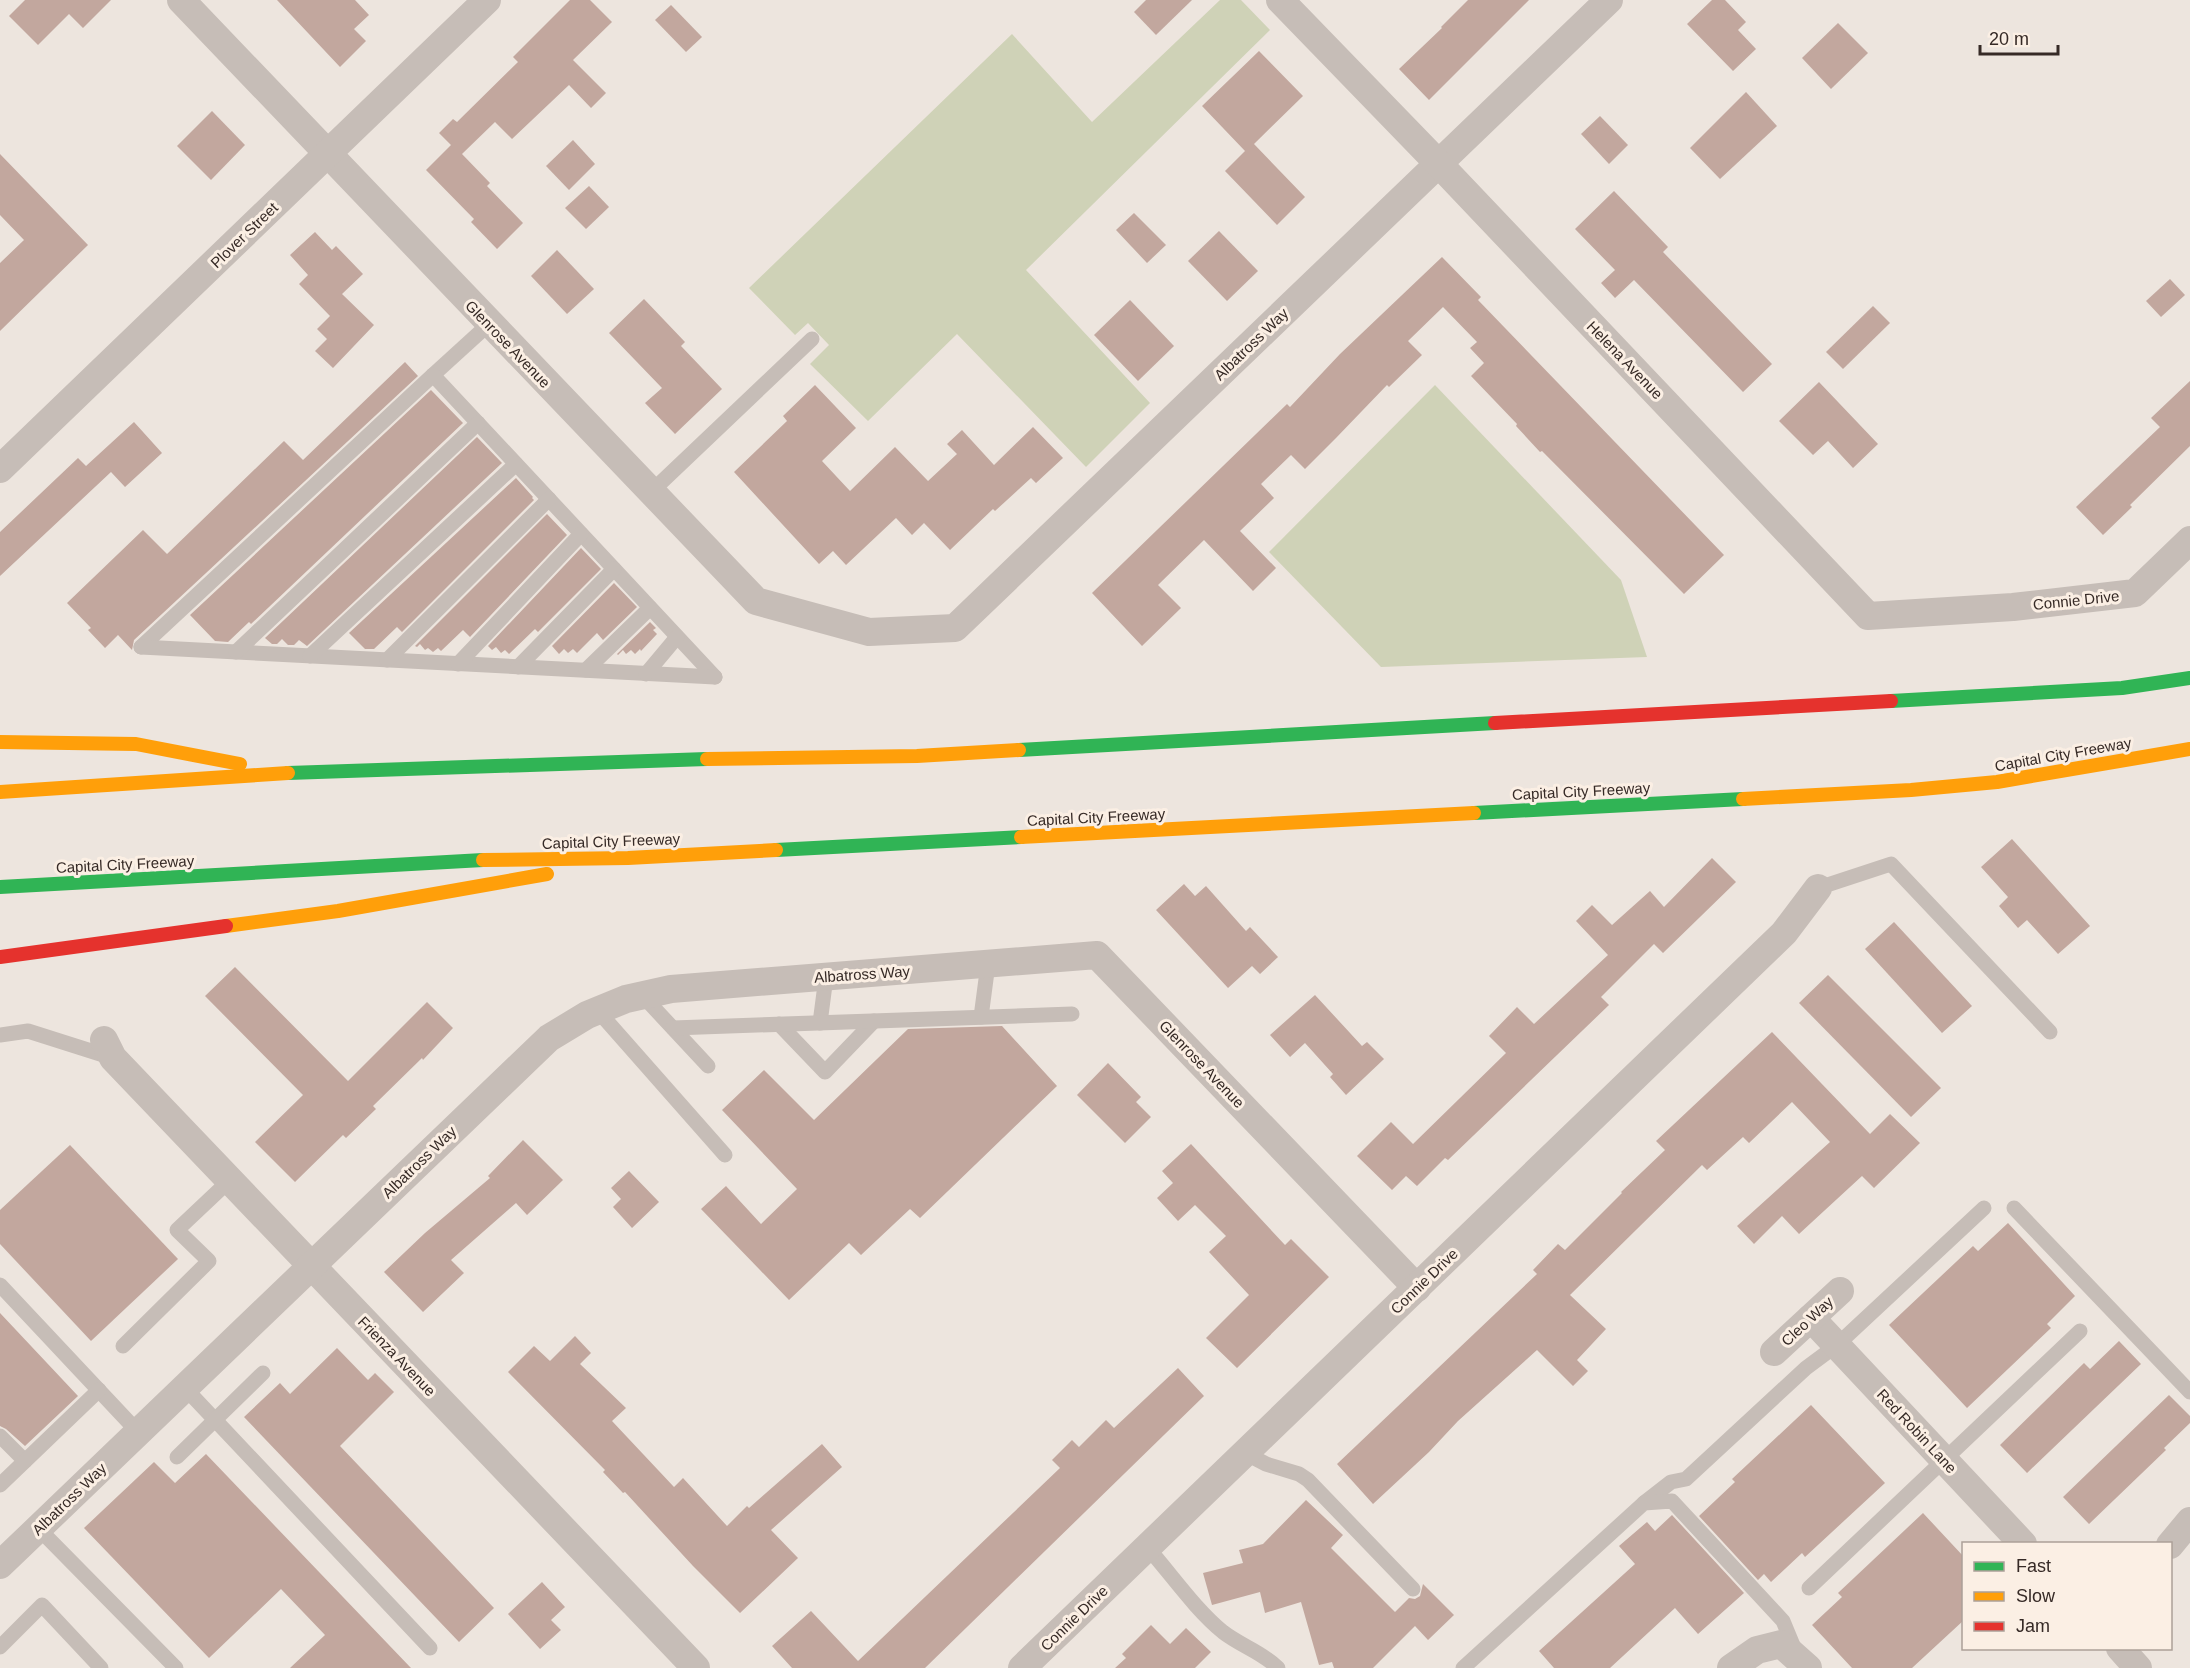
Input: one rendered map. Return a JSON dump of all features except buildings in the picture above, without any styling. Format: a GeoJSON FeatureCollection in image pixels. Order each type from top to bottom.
{"type":"FeatureCollection","features":[{"type":"Feature","properties":{"kind":"highway"},"geometry":{"type":"LineString","coordinates":[[0,792],[286,773],[743,758],[917,756],[2122,688],[2190,678]]}},
{"type":"Feature","properties":{"kind":"highway"},"geometry":{"type":"LineString","coordinates":[[0,742],[136,744],[286,773]]}},
{"type":"Feature","properties":{"kind":"highway","name":"Capital City Freeway"},"geometry":{"type":"LineString","coordinates":[[0,887],[489,860],[628,858],[1911,790],[1997,782],[2190,749]]}},
{"type":"Feature","properties":{"kind":"highway"},"geometry":{"type":"LineString","coordinates":[[1997,782],[2160,768]]}},
{"type":"Feature","properties":{"kind":"highway"},"geometry":{"type":"LineString","coordinates":[[0,957],[338,911],[492,885],[628,858]]}},
{"type":"Feature","properties":{"kind":"street","name":"Glenrose Avenue"},"geometry":{"type":"LineString","coordinates":[[181,0],[756,601],[869,632]]}},
{"type":"Feature","properties":{"kind":"street","name":"Plover Street"},"geometry":{"type":"LineString","coordinates":[[0,469],[487,0]]}},
{"type":"Feature","properties":{"kind":"street","name":"Helena Avenue"},"geometry":{"type":"LineString","coordinates":[[1280,0],[1868,616],[2013,607]]}},
{"type":"Feature","properties":{"kind":"street","name":"Albatross Way"},"geometry":{"type":"LineString","coordinates":[[869,632],[956,628],[1609,0]]}},
{"type":"Feature","properties":{"kind":"street","name":"Connie Drive"},"geometry":{"type":"LineString","coordinates":[[2013,607],[2135,593],[2190,540]]}},
{"type":"Feature","properties":{"kind":"street","name":"Connie Drive"},"geometry":{"type":"LineString","coordinates":[[1022,1668],[1784,933],[1818,888]]}},
{"type":"Feature","properties":{"kind":"street","name":"Glenrose Avenue"},"geometry":{"type":"LineString","coordinates":[[940,968],[1098,955],[1417,1288]]}},
{"type":"Feature","properties":{"kind":"street","name":"Albatross Way"},"geometry":{"type":"LineString","coordinates":[[0,1565],[549,1038],[598,1011],[626,999],[670,989],[940,968]]}},
{"type":"Feature","properties":{"kind":"street","name":"Frienza Avenue"},"geometry":{"type":"LineString","coordinates":[[108,1049],[696,1668]]}},
{"type":"Feature","properties":{"kind":"street","name":"Cleo Way"},"geometry":{"type":"LineString","coordinates":[[1774,1352],[1840,1291]]}},
{"type":"Feature","properties":{"kind":"street","name":"Red Robin Lane"},"geometry":{"type":"LineString","coordinates":[[1811,1318],[2021,1542]]}},
{"type":"Feature","properties":{"kind":"street"},"geometry":{"type":"LineString","coordinates":[[2172,1543],[2190,1521]]}},
{"type":"Feature","properties":{"kind":"street"},"geometry":{"type":"LineString","coordinates":[[1731,1668],[1757,1650],[1781,1644],[1803,1663]]}},
{"type":"Feature","properties":{"kind":"street"},"geometry":{"type":"LineString","coordinates":[[2122,1650],[2138,1668]]}},
{"type":"Feature","properties":{"kind":"lane"},"geometry":{"type":"LineString","coordinates":[[433,375],[715,677],[141,647],[433,375],[489,324]]}},
{"type":"Feature","properties":{"kind":"lane"},"geometry":{"type":"LineString","coordinates":[[651,492],[812,339]]}},
{"type":"Feature","properties":{"kind":"lane"},"geometry":{"type":"LineString","coordinates":[[236,652],[477,423]]}},
{"type":"Feature","properties":{"kind":"lane"},"geometry":{"type":"LineString","coordinates":[[310,656],[516,464]]}},
{"type":"Feature","properties":{"kind":"lane"},"geometry":{"type":"LineString","coordinates":[[387,660],[549,499]]}},
{"type":"Feature","properties":{"kind":"lane"},"geometry":{"type":"LineString","coordinates":[[458,664],[581,534]]}},
{"type":"Feature","properties":{"kind":"lane"},"geometry":{"type":"LineString","coordinates":[[518,667],[614,569]]}},
{"type":"Feature","properties":{"kind":"lane"},"geometry":{"type":"LineString","coordinates":[[586,670],[650,608]]}},
{"type":"Feature","properties":{"kind":"lane"},"geometry":{"type":"LineString","coordinates":[[646,674],[677,637]]}},
{"type":"Feature","properties":{"kind":"lane"},"geometry":{"type":"LineString","coordinates":[[1818,888],[1891,864],[2050,1032]]}},
{"type":"Feature","properties":{"kind":"lane"},"geometry":{"type":"LineString","coordinates":[[981,1017],[988,964]]}},
{"type":"Feature","properties":{"kind":"lane"},"geometry":{"type":"LineString","coordinates":[[820,1023],[826,977]]}},
{"type":"Feature","properties":{"kind":"lane"},"geometry":{"type":"LineString","coordinates":[[642,995],[708,1066]]}},
{"type":"Feature","properties":{"kind":"lane"},"geometry":{"type":"LineString","coordinates":[[598,1011],[724,1155]]}},
{"type":"Feature","properties":{"kind":"lane"},"geometry":{"type":"LineString","coordinates":[[673,1028],[1072,1014]]}},
{"type":"Feature","properties":{"kind":"lane"},"geometry":{"type":"LineString","coordinates":[[779,1024],[825,1072],[874,1021]]}},
{"type":"Feature","properties":{"kind":"lane"},"geometry":{"type":"LineString","coordinates":[[0,1035],[28,1031],[108,1049]]}},
{"type":"Feature","properties":{"kind":"lane"},"geometry":{"type":"LineString","coordinates":[[123,1346],[209,1261],[177,1230],[230,1180]]}},
{"type":"Feature","properties":{"kind":"lane"},"geometry":{"type":"LineString","coordinates":[[1463,1668],[1644,1503],[1671,1482],[1686,1479],[1806,1368],[1837,1345],[1984,1208]]}},
{"type":"Feature","properties":{"kind":"lane"},"geometry":{"type":"LineString","coordinates":[[2014,1208],[2190,1392]]}},
{"type":"Feature","properties":{"kind":"lane"},"geometry":{"type":"LineString","coordinates":[[0,1285],[138,1432]]}},
{"type":"Feature","properties":{"kind":"lane"},"geometry":{"type":"LineString","coordinates":[[1809,1588],[2080,1331]]}},
{"type":"Feature","properties":{"kind":"lane"},"geometry":{"type":"LineString","coordinates":[[177,1457],[263,1373]]}},
{"type":"Feature","properties":{"kind":"lane"},"geometry":{"type":"LineString","coordinates":[[184,1388],[430,1648]]}},
{"type":"Feature","properties":{"kind":"lane"},"geometry":{"type":"LineString","coordinates":[[0,1485],[99,1390]]}},
{"type":"Feature","properties":{"kind":"lane"},"geometry":{"type":"LineString","coordinates":[[0,1436],[25,1461]]}},
{"type":"Feature","properties":{"kind":"lane"},"geometry":{"type":"LineString","coordinates":[[1245,1453],[1266,1464],[1299,1474],[1308,1480],[1413,1589]]}},
{"type":"Feature","properties":{"kind":"lane"},"geometry":{"type":"LineString","coordinates":[[1644,1503],[1672,1501],[1783,1622],[1803,1663]]}},
{"type":"Feature","properties":{"kind":"lane"},"geometry":{"type":"LineString","coordinates":[[39,1528],[176,1668]]}},
{"type":"Feature","properties":{"kind":"lane"},"geometry":{"type":"LineString","coordinates":[[1147,1547],[1191,1600],[1224,1632],[1267,1657],[1278,1668]]}},
{"type":"Feature","properties":{"kind":"lane"},"geometry":{"type":"LineString","coordinates":[[0,1647],[42,1605],[101,1668]]}},
{"type":"Feature","properties":{"kind":"green space"},"geometry":{"type":"Polygon","coordinates":[[[1220,0],[1241,0],[1270,30],[1026,270],[1150,403],[1086,467],[957,334],[868,421],[810,364],[829,345],[808,323],[795,335],[749,288],[1012,34],[1092,122],[1220,0]]]}},
{"type":"Feature","properties":{"kind":"green space"},"geometry":{"type":"Polygon","coordinates":[[[1435,385],[1621,580],[1647,657],[1381,667],[1269,552],[1435,385]]]}},
{"type":"Feature","properties":{"kind":"traffic: fast"},"geometry":{"type":"LineString","coordinates":[[1891,701],[2122,688],[2190,678]]}},
{"type":"Feature","properties":{"kind":"traffic: fast"},"geometry":{"type":"LineString","coordinates":[[1019,750],[1495,723]]}},
{"type":"Feature","properties":{"kind":"traffic: fast"},"geometry":{"type":"LineString","coordinates":[[288,773],[707,759]]}},
{"type":"Feature","properties":{"kind":"traffic: fast"},"geometry":{"type":"LineString","coordinates":[[1474,813],[1743,799]]}},
{"type":"Feature","properties":{"kind":"traffic: fast"},"geometry":{"type":"LineString","coordinates":[[776,850],[1021,837]]}},
{"type":"Feature","properties":{"kind":"traffic: fast"},"geometry":{"type":"LineString","coordinates":[[0,887],[483,860]]}},
{"type":"Feature","properties":{"kind":"traffic: slow"},"geometry":{"type":"LineString","coordinates":[[0,742],[136,744],[240,764]]}},
{"type":"Feature","properties":{"kind":"traffic: slow"},"geometry":{"type":"LineString","coordinates":[[1743,799],[1911,790],[1997,782],[2190,749]]}},
{"type":"Feature","properties":{"kind":"traffic: slow"},"geometry":{"type":"LineString","coordinates":[[707,759],[917,756],[1019,750]]}},
{"type":"Feature","properties":{"kind":"traffic: slow"},"geometry":{"type":"LineString","coordinates":[[0,792],[288,773]]}},
{"type":"Feature","properties":{"kind":"traffic: slow"},"geometry":{"type":"LineString","coordinates":[[1021,837],[1474,813]]}},
{"type":"Feature","properties":{"kind":"traffic: slow"},"geometry":{"type":"LineString","coordinates":[[483,860],[628,858],[776,850]]}},
{"type":"Feature","properties":{"kind":"traffic: slow"},"geometry":{"type":"LineString","coordinates":[[226,926],[338,911],[547,874]]}},
{"type":"Feature","properties":{"kind":"traffic: jam"},"geometry":{"type":"LineString","coordinates":[[1495,723],[1891,701]]}},
{"type":"Feature","properties":{"kind":"traffic: jam"},"geometry":{"type":"LineString","coordinates":[[0,957],[226,926]]}}]}
